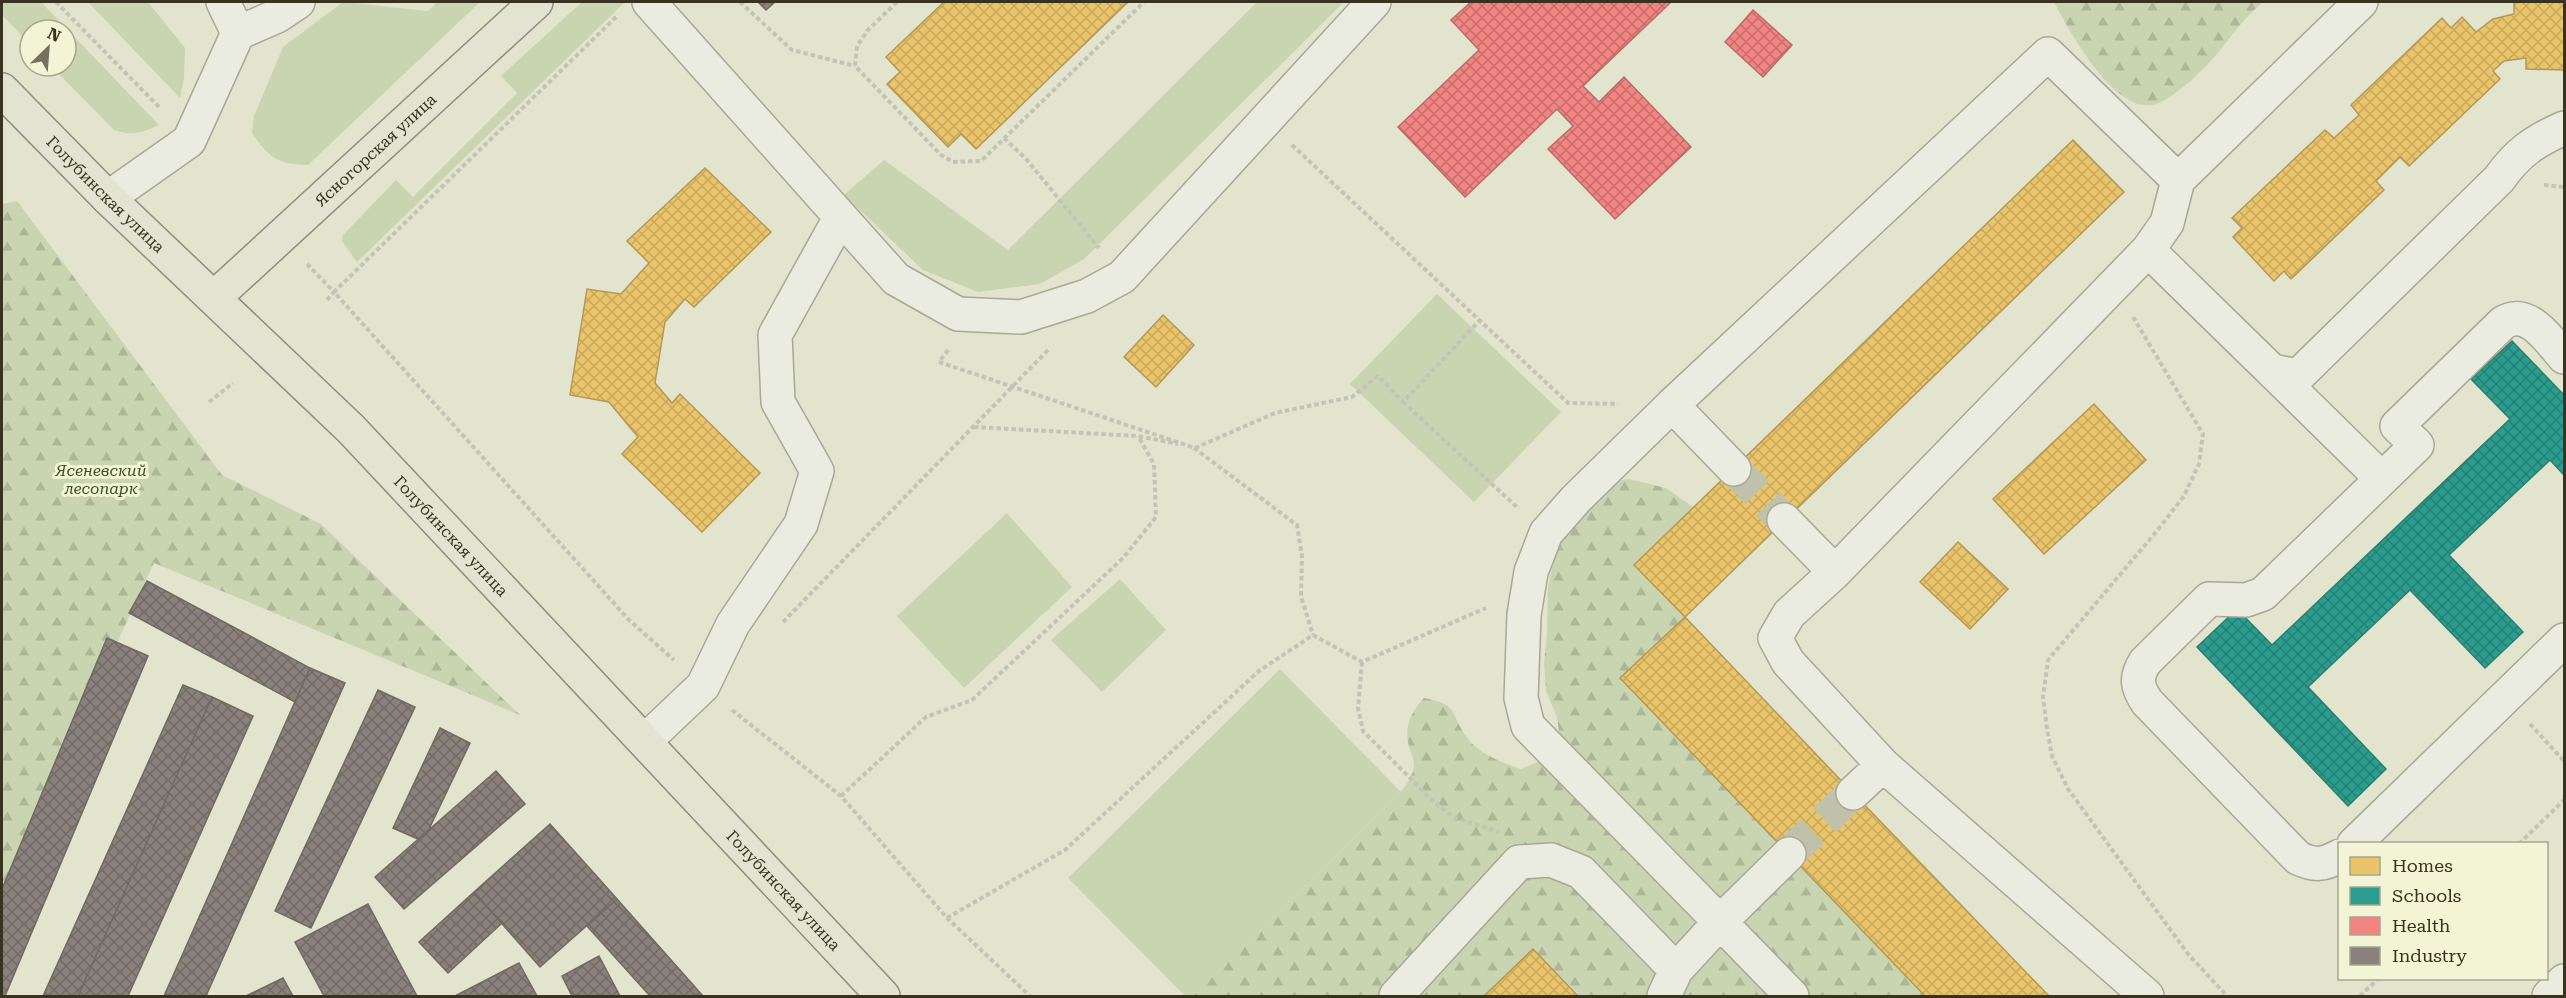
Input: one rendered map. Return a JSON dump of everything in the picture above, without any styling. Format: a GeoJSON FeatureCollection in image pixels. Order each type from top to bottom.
{"type":"FeatureCollection","features":[{"type":"Feature","properties":{"kind":"main road","name":"Ясногорская улица"},"geometry":{"type":"LineString","coordinates":[[214,298],[536,2]]}},
{"type":"Feature","properties":{"kind":"main road","name":"Голубинская улица"},"geometry":{"type":"LineString","coordinates":[[2,90],[108,198],[351,429],[883,996]]}},
{"type":"Feature","properties":{"kind":"lane"},"geometry":{"type":"LineString","coordinates":[[223,2],[238,33]]}},
{"type":"Feature","properties":{"kind":"lane"},"geometry":{"type":"LineString","coordinates":[[108,198],[189,141],[238,33],[277,16],[298,2]]}},
{"type":"Feature","properties":{"kind":"lane"},"geometry":{"type":"LineString","coordinates":[[636,6],[896,279],[958,314],[1021,317],[1087,296],[1122,277],[1374,2]]}},
{"type":"Feature","properties":{"kind":"lane"},"geometry":{"type":"LineString","coordinates":[[2148,996],[1883,765],[1788,662],[1775,638],[1789,614],[1835,572],[2148,250],[2167,223],[2178,180],[2361,2]]}},
{"type":"Feature","properties":{"kind":"lane"},"geometry":{"type":"LineString","coordinates":[[1792,996],[1528,726],[1521,698],[1524,615],[1531,573],[1546,533],[1576,499],[1672,405],[2048,54],[2178,180]]}},
{"type":"Feature","properties":{"kind":"lane"},"geometry":{"type":"LineString","coordinates":[[2272,371],[2298,376],[2499,179],[2510,165],[2537,140],[2565,128]]}},
{"type":"Feature","properties":{"kind":"lane"},"geometry":{"type":"LineString","coordinates":[[645,741],[703,686],[733,624],[801,524],[817,471],[778,402],[775,335],[840,218]]}},
{"type":"Feature","properties":{"kind":"lane"},"geometry":{"type":"LineString","coordinates":[[2148,250],[2382,479]]}},
{"type":"Feature","properties":{"kind":"lane"},"geometry":{"type":"LineString","coordinates":[[2338,857],[2324,864],[2313,865],[2298,858],[2147,702],[2138,689],[2138,673],[2145,662],[2210,599],[2246,600],[2263,594],[2417,445],[2397,426],[2504,323],[2511,318],[2522,317],[2532,323],[2565,357]]}},
{"type":"Feature","properties":{"kind":"lane"},"geometry":{"type":"LineString","coordinates":[[1672,405],[1734,469]]}},
{"type":"Feature","properties":{"kind":"lane"},"geometry":{"type":"LineString","coordinates":[[1784,520],[1835,572]]}},
{"type":"Feature","properties":{"kind":"lane"},"geometry":{"type":"LineString","coordinates":[[2355,842],[2565,640]]}},
{"type":"Feature","properties":{"kind":"lane"},"geometry":{"type":"LineString","coordinates":[[1853,793],[1883,765]]}},
{"type":"Feature","properties":{"kind":"lane"},"geometry":{"type":"LineString","coordinates":[[1396,996],[1519,862],[1551,860],[1581,872],[1670,983],[1720,922],[1789,854]]}},
{"type":"Feature","properties":{"kind":"lane"},"geometry":{"type":"LineString","coordinates":[[2549,996],[2565,981]]}},
{"type":"Feature","properties":{"kind":"path"},"geometry":{"type":"LineString","coordinates":[[56,2],[160,108]]}},
{"type":"Feature","properties":{"kind":"path"},"geometry":{"type":"LineString","coordinates":[[740,2],[792,50],[855,66],[941,155],[953,162],[981,161],[1144,2]]}},
{"type":"Feature","properties":{"kind":"path"},"geometry":{"type":"LineString","coordinates":[[855,66],[857,46],[862,38],[897,2]]}},
{"type":"Feature","properties":{"kind":"path"},"geometry":{"type":"LineString","coordinates":[[326,302],[636,6]]}},
{"type":"Feature","properties":{"kind":"path"},"geometry":{"type":"LineString","coordinates":[[1266,120],[1568,403],[1672,405]]}},
{"type":"Feature","properties":{"kind":"path"},"geometry":{"type":"LineString","coordinates":[[1004,138],[1027,160],[1122,277]]}},
{"type":"Feature","properties":{"kind":"path"},"geometry":{"type":"LineString","coordinates":[[307,263],[629,621],[703,686],[841,796],[947,918],[1030,996]]}},
{"type":"Feature","properties":{"kind":"path"},"geometry":{"type":"LineString","coordinates":[[971,314],[939,362],[1195,448],[1297,525],[1302,556],[1301,596],[1313,635],[1362,662]]}},
{"type":"Feature","properties":{"kind":"path"},"geometry":{"type":"LineString","coordinates":[[1403,402],[1480,320]]}},
{"type":"Feature","properties":{"kind":"path"},"geometry":{"type":"LineString","coordinates":[[776,629],[1053,346]]}},
{"type":"Feature","properties":{"kind":"path"},"geometry":{"type":"LineString","coordinates":[[973,427],[1138,436],[1195,448],[1275,414],[1352,397],[1378,376],[1403,402],[1546,533]]}},
{"type":"Feature","properties":{"kind":"path"},"geometry":{"type":"LineString","coordinates":[[209,402],[234,383]]}},
{"type":"Feature","properties":{"kind":"path"},"geometry":{"type":"LineString","coordinates":[[841,796],[926,717],[972,700],[1123,558],[1156,517],[1154,464],[1138,436]]}},
{"type":"Feature","properties":{"kind":"path"},"geometry":{"type":"LineString","coordinates":[[1362,662],[1482,609],[1507,603],[1524,615]]}},
{"type":"Feature","properties":{"kind":"path"},"geometry":{"type":"LineString","coordinates":[[947,918],[1065,850],[1258,671],[1313,635]]}},
{"type":"Feature","properties":{"kind":"path"},"geometry":{"type":"LineString","coordinates":[[1362,662],[1358,708],[1363,731],[1435,803],[1455,818],[1471,825],[1502,832]]}},
{"type":"Feature","properties":{"kind":"path"},"geometry":{"type":"LineString","coordinates":[[2506,697],[2565,761]]}},
{"type":"Feature","properties":{"kind":"path"},"geometry":{"type":"LineString","coordinates":[[2520,842],[2565,800]]}},
{"type":"Feature","properties":{"kind":"path"},"geometry":{"type":"LineString","coordinates":[[2360,996],[2377,980]]}},
{"type":"Feature","properties":{"kind":"green space"},"geometry":{"type":"Polygon","coordinates":[[[2,2],[41,2],[56,18],[18,18],[18,32],[2,15],[2,2]]]}},
{"type":"Feature","properties":{"kind":"green space"},"geometry":{"type":"Polygon","coordinates":[[[88,2],[148,2],[185,48],[184,78],[180,98],[88,2]]]}},
{"type":"Feature","properties":{"kind":"green space"},"geometry":{"type":"Polygon","coordinates":[[[343,2],[428,11],[437,2],[480,2],[308,165],[282,161],[269,154],[252,133],[254,116],[283,47],[343,2]]]}},
{"type":"Feature","properties":{"kind":"green space"},"geometry":{"type":"Polygon","coordinates":[[[582,2],[625,2],[357,262],[342,241],[343,235],[396,180],[413,197],[517,93],[501,76],[582,2]]]}},
{"type":"Feature","properties":{"kind":"green space"},"geometry":{"type":"Polygon","coordinates":[[[1257,2],[1344,2],[1084,259],[1040,284],[978,292],[923,270],[844,195],[884,160],[1008,250],[1257,2]]]}},
{"type":"Feature","properties":{"kind":"green space"},"geometry":{"type":"Polygon","coordinates":[[[2054,2],[2263,2],[2246,18],[2208,64],[2175,94],[2159,103],[2143,105],[2127,99],[2096,70],[2054,2]]]}},
{"type":"Feature","properties":{"kind":"green space"},"geometry":{"type":"Polygon","coordinates":[[[78,41],[159,125],[137,133],[114,130],[63,78],[78,78],[78,41]]]}},
{"type":"Feature","properties":{"kind":"green space","name":"Ясеневский лесопарк"},"geometry":{"type":"Polygon","coordinates":[[[17,201],[222,475],[321,524],[520,715],[154,563],[2,891],[2,204],[17,201]]]}},
{"type":"Feature","properties":{"kind":"green space"},"geometry":{"type":"Polygon","coordinates":[[[1437,294],[1561,412],[1474,502],[1350,384],[1437,294]]]}},
{"type":"Feature","properties":{"kind":"green space"},"geometry":{"type":"Polygon","coordinates":[[[1629,479],[1666,488],[1693,507],[1634,565],[1685,617],[1621,679],[1925,996],[1580,996],[1533,949],[1484,996],[1193,996],[1401,792],[1414,766],[1407,733],[1409,721],[1424,698],[1449,707],[1466,736],[1490,757],[1521,769],[1546,758],[1559,732],[1557,717],[1546,691],[1544,663],[1548,588],[1554,558],[1572,515],[1616,481],[1629,479]]]}},
{"type":"Feature","properties":{"kind":"green space"},"geometry":{"type":"Polygon","coordinates":[[[1007,513],[1072,587],[964,688],[897,616],[1007,513]]]}},
{"type":"Feature","properties":{"kind":"green space"},"geometry":{"type":"Polygon","coordinates":[[[1120,579],[1166,630],[1102,692],[1051,640],[1120,579]]]}},
{"type":"Feature","properties":{"kind":"green space"},"geometry":{"type":"Polygon","coordinates":[[[1280,669],[1401,792],[1193,996],[1185,996],[1068,878],[1280,669]]]}},
{"type":"Feature","properties":{"kind":"building: Homes"},"geometry":{"type":"Polygon","coordinates":[[[944,2],[1128,2],[976,149],[961,134],[948,147],[887,84],[900,72],[886,57],[944,2]]]}},
{"type":"Feature","properties":{"kind":"building: Homes"},"geometry":{"type":"Polygon","coordinates":[[[2514,2],[2564,2],[2564,70],[2526,69],[2526,58],[2504,61],[2493,71],[2500,79],[2409,166],[2400,157],[2376,181],[2384,190],[2291,279],[2284,271],[2274,281],[2233,237],[2242,228],[2232,218],[2325,130],[2334,138],[2359,115],[2351,105],[2442,18],[2451,28],[2462,17],[2476,32],[2493,19],[2514,14],[2514,2]]]}},
{"type":"Feature","properties":{"kind":"building: Homes"},"geometry":{"type":"Polygon","coordinates":[[[2073,140],[2124,192],[1685,617],[1634,565],[2073,140]]]}},
{"type":"Feature","properties":{"kind":"building: Homes"},"geometry":{"type":"Polygon","coordinates":[[[705,168],[771,232],[694,307],[685,299],[665,322],[655,383],[672,403],[680,394],[760,473],[702,532],[622,454],[638,437],[609,402],[570,395],[587,289],[621,294],[649,263],[627,241],[705,168]]]}},
{"type":"Feature","properties":{"kind":"building: Homes"},"geometry":{"type":"Polygon","coordinates":[[[1163,315],[1194,345],[1156,387],[1124,357],[1163,315]]]}},
{"type":"Feature","properties":{"kind":"building: Homes"},"geometry":{"type":"Polygon","coordinates":[[[2094,404],[2146,460],[2044,554],[1993,499],[2094,404]]]}},
{"type":"Feature","properties":{"kind":"building: Homes"},"geometry":{"type":"Polygon","coordinates":[[[1958,542],[2008,589],[1970,629],[1920,582],[1958,542]]]}},
{"type":"Feature","properties":{"kind":"building: Homes"},"geometry":{"type":"Polygon","coordinates":[[[1685,617],[2049,996],[1925,996],[1620,678],[1685,617]]]}},
{"type":"Feature","properties":{"kind":"building: Homes"},"geometry":{"type":"Polygon","coordinates":[[[1533,949],[1578,996],[1484,996],[1533,949]]]}},
{"type":"Feature","properties":{"kind":"building: Schools"},"geometry":{"type":"Polygon","coordinates":[[[2512,341],[2564,395],[2564,475],[2550,460],[2449,555],[2523,632],[2485,668],[2410,590],[2308,687],[2386,769],[2348,806],[2197,647],[2237,609],[2272,645],[2510,419],[2471,379],[2512,341]]]}},
{"type":"Feature","properties":{"kind":"building: Health"},"geometry":{"type":"Polygon","coordinates":[[[1471,2],[1671,2],[1583,86],[1599,102],[1624,77],[1691,147],[1615,219],[1548,149],[1573,126],[1557,109],[1465,197],[1398,127],[1479,50],[1451,20],[1471,2]]]}},
{"type":"Feature","properties":{"kind":"building: Health"},"geometry":{"type":"Polygon","coordinates":[[[1753,10],[1792,45],[1763,77],[1725,42],[1753,10]]]}},
{"type":"Feature","properties":{"kind":"building: Industry"},"geometry":{"type":"Polygon","coordinates":[[[758,2],[775,2],[766,10],[758,2]]]}},
{"type":"Feature","properties":{"kind":"building: Industry"},"geometry":{"type":"Polygon","coordinates":[[[147,581],[310,668],[295,702],[129,613],[147,581]]]}},
{"type":"Feature","properties":{"kind":"building: Industry"},"geometry":{"type":"Polygon","coordinates":[[[107,638],[148,656],[5,996],[2,996],[2,889],[107,638]]]}},
{"type":"Feature","properties":{"kind":"building: Industry"},"geometry":{"type":"Polygon","coordinates":[[[310,668],[345,683],[206,996],[164,996],[310,668]]]}},
{"type":"Feature","properties":{"kind":"building: Industry"},"geometry":{"type":"Polygon","coordinates":[[[183,685],[212,697],[78,996],[43,996],[183,685]]]}},
{"type":"Feature","properties":{"kind":"building: Industry"},"geometry":{"type":"Polygon","coordinates":[[[378,690],[415,707],[311,928],[275,911],[378,690]]]}},
{"type":"Feature","properties":{"kind":"building: Industry"},"geometry":{"type":"Polygon","coordinates":[[[212,697],[253,716],[128,996],[78,996],[212,697]]]}},
{"type":"Feature","properties":{"kind":"building: Industry"},"geometry":{"type":"Polygon","coordinates":[[[440,728],[470,743],[429,829],[418,839],[393,828],[440,728]]]}},
{"type":"Feature","properties":{"kind":"building: Industry"},"geometry":{"type":"Polygon","coordinates":[[[496,771],[525,804],[404,909],[375,877],[496,771]]]}},
{"type":"Feature","properties":{"kind":"building: Industry"},"geometry":{"type":"Polygon","coordinates":[[[550,824],[617,899],[540,967],[474,892],[550,824]]]}},
{"type":"Feature","properties":{"kind":"building: Industry"},"geometry":{"type":"Polygon","coordinates":[[[474,892],[502,923],[448,973],[419,942],[474,892]]]}},
{"type":"Feature","properties":{"kind":"building: Industry"},"geometry":{"type":"Polygon","coordinates":[[[617,899],[703,996],[650,996],[587,926],[617,899]]]}},
{"type":"Feature","properties":{"kind":"building: Industry"},"geometry":{"type":"Polygon","coordinates":[[[368,904],[417,996],[324,996],[295,942],[368,904]]]}},
{"type":"Feature","properties":{"kind":"building: Industry"},"geometry":{"type":"Polygon","coordinates":[[[599,956],[620,996],[572,996],[562,976],[599,956]]]}},
{"type":"Feature","properties":{"kind":"building: Industry"},"geometry":{"type":"Polygon","coordinates":[[[519,963],[537,996],[455,996],[519,963]]]}},
{"type":"Feature","properties":{"kind":"building: Industry"},"geometry":{"type":"Polygon","coordinates":[[[283,978],[293,996],[246,996],[283,978]]]}},
{"type":"Feature","properties":{"kind":"tunnel"},"geometry":{"type":"LineString","coordinates":[[1734,469],[1784,520]]}},
{"type":"Feature","properties":{"kind":"tunnel"},"geometry":{"type":"LineString","coordinates":[[1789,854],[1853,793]]}}]}
